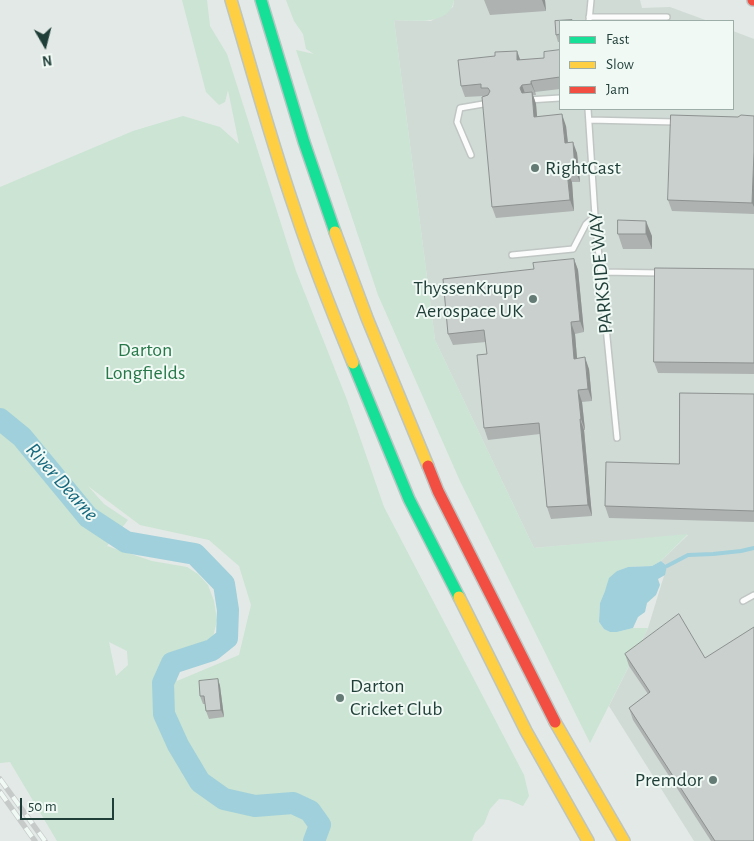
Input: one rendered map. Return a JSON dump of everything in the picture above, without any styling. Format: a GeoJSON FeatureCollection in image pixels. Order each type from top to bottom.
{"type":"FeatureCollection","features":[{"type":"Feature","properties":{"kind":"highway"},"geometry":{"type":"LineString","coordinates":[[231,0],[273,143],[296,211],[336,321],[409,499],[526,731],[588,841]]}},
{"type":"Feature","properties":{"kind":"highway"},"geometry":{"type":"LineString","coordinates":[[262,0],[293,106],[330,219],[367,318],[438,491],[550,714],[624,841]]}},
{"type":"Feature","properties":{"kind":"lane"},"geometry":{"type":"LineString","coordinates":[[591,0],[589,19],[667,17]]}},
{"type":"Feature","properties":{"kind":"lane"},"geometry":{"type":"LineString","coordinates":[[528,100],[559,98]]}},
{"type":"Feature","properties":{"kind":"lane"},"geometry":{"type":"LineString","coordinates":[[471,155],[457,122],[460,108],[490,103]]}},
{"type":"Feature","properties":{"kind":"lane","name":"PARKSIDE WAY"},"geometry":{"type":"LineString","coordinates":[[588,110],[617,438]]}},
{"type":"Feature","properties":{"kind":"lane"},"geometry":{"type":"LineString","coordinates":[[589,120],[682,122]]}},
{"type":"Feature","properties":{"kind":"lane"},"geometry":{"type":"LineString","coordinates":[[512,255],[573,248],[586,224],[596,216]]}},
{"type":"Feature","properties":{"kind":"lane"},"geometry":{"type":"LineString","coordinates":[[601,272],[668,273]]}},
{"type":"Feature","properties":{"kind":"lane"},"geometry":{"type":"LineString","coordinates":[[743,601],[754,595]]}},
{"type":"Feature","properties":{"kind":"shaded area"},"geometry":{"type":"Polygon","coordinates":[[[454,0],[640,0],[642,8],[670,7],[705,20],[559,20],[559,110],[734,110],[734,31],[754,39],[754,841],[694,841],[609,706],[648,628],[667,566],[661,561],[688,535],[534,548],[435,340],[394,20],[431,21],[453,7],[454,0]]]}},
{"type":"Feature","properties":{"kind":"green space","name":"Darton Longfields"},"geometry":{"type":"Polygon","coordinates":[[[182,0],[207,0],[210,26],[227,54],[296,271],[347,400],[384,507],[524,775],[529,796],[523,806],[509,800],[499,799],[490,809],[484,824],[475,833],[472,841],[57,841],[10,762],[0,763],[0,187],[133,131],[183,116],[220,127],[239,144],[228,90],[225,102],[219,105],[206,92],[182,0]],[[88,486],[104,504],[128,520],[107,546],[152,561],[187,567],[198,574],[208,585],[214,601],[217,620],[213,637],[198,646],[175,651],[177,681],[239,655],[251,605],[239,566],[209,540],[140,525],[88,486]],[[109,642],[116,676],[128,665],[127,651],[109,642]]]}},
{"type":"Feature","properties":{"kind":"green space"},"geometry":{"type":"Polygon","coordinates":[[[286,0],[454,0],[451,9],[446,15],[438,18],[420,21],[394,20],[435,340],[534,548],[688,534],[661,561],[652,566],[628,567],[617,571],[605,591],[600,603],[599,622],[604,629],[610,632],[617,632],[633,628],[648,628],[590,743],[460,481],[378,295],[296,50],[314,54],[306,49],[303,34],[294,21],[286,0]]]}},
{"type":"Feature","properties":{"kind":"water"},"geometry":{"type":"Polygon","coordinates":[[[661,561],[667,566],[665,575],[658,579],[660,585],[656,595],[647,603],[645,612],[638,617],[633,628],[617,632],[610,632],[604,629],[599,622],[600,603],[609,578],[617,571],[628,567],[652,566],[661,561]]]}},
{"type":"Feature","properties":{"kind":"building"},"geometry":{"type":"Polygon","coordinates":[[[555,21],[559,21],[559,34],[556,35],[555,21]]]}},
{"type":"Feature","properties":{"kind":"building","name":"RightCast"},"geometry":{"type":"Polygon","coordinates":[[[559,50],[559,77],[531,81],[531,84],[522,85],[520,88],[522,93],[532,92],[534,117],[562,114],[565,143],[573,142],[575,170],[567,171],[570,200],[492,207],[482,97],[488,95],[490,91],[488,88],[481,88],[481,84],[461,86],[458,60],[495,56],[495,52],[517,51],[517,60],[544,58],[544,52],[559,50]]]}},
{"type":"Feature","properties":{"kind":"building","name":"RightCast"},"geometry":{"type":"Polygon","coordinates":[[[671,115],[754,116],[752,203],[668,200],[671,115]]]}},
{"type":"Feature","properties":{"kind":"building"},"geometry":{"type":"Polygon","coordinates":[[[618,220],[646,221],[646,234],[618,234],[618,220]]]}},
{"type":"Feature","properties":{"kind":"building"},"geometry":{"type":"Polygon","coordinates":[[[574,259],[580,321],[571,322],[574,359],[585,357],[588,389],[578,390],[588,505],[547,507],[539,423],[484,428],[477,355],[487,354],[484,330],[448,334],[443,279],[534,269],[533,263],[574,259]]]}},
{"type":"Feature","properties":{"kind":"building"},"geometry":{"type":"Polygon","coordinates":[[[655,268],[754,269],[754,363],[654,362],[655,268]]]}},
{"type":"Feature","properties":{"kind":"building"},"geometry":{"type":"Polygon","coordinates":[[[680,393],[754,394],[754,511],[605,506],[606,462],[679,464],[680,393]]]}},
{"type":"Feature","properties":{"kind":"building","name":"Premdor"},"geometry":{"type":"Polygon","coordinates":[[[679,614],[705,658],[754,627],[754,841],[715,841],[629,708],[650,692],[625,654],[679,614]]]}},
{"type":"Feature","properties":{"kind":"building"},"geometry":{"type":"Polygon","coordinates":[[[218,679],[221,710],[206,711],[204,696],[200,696],[199,681],[218,679]]]}},
{"type":"Feature","properties":{"kind":"waterway","name":"River Dearne"},"geometry":{"type":"LineString","coordinates":[[0,419],[22,437],[88,517],[126,542],[195,554],[224,584],[228,610],[227,638],[212,650],[172,663],[163,683],[164,714],[178,745],[200,782],[224,799],[255,806],[293,803],[310,811],[320,825],[314,841]]}},
{"type":"Feature","properties":{"kind":"waterway"},"geometry":{"type":"LineString","coordinates":[[667,566],[688,555],[713,554],[754,548]]}},
{"type":"Feature","properties":{"kind":"railway"},"geometry":{"type":"LineString","coordinates":[[0,779],[45,841]]}},
{"type":"Feature","properties":{"kind":"railway"},"geometry":{"type":"LineString","coordinates":[[0,792],[35,841]]}},
{"type":"Feature","properties":{"kind":"traffic: fast"},"geometry":{"type":"LineString","coordinates":[[261,0],[304,142],[335,232]]}},
{"type":"Feature","properties":{"kind":"traffic: fast"},"geometry":{"type":"LineString","coordinates":[[353,363],[409,499],[459,597]]}},
{"type":"Feature","properties":{"kind":"traffic: slow"},"geometry":{"type":"LineString","coordinates":[[231,0],[286,184],[315,268],[353,363]]}},
{"type":"Feature","properties":{"kind":"traffic: slow"},"geometry":{"type":"LineString","coordinates":[[335,232],[367,318],[428,466]]}},
{"type":"Feature","properties":{"kind":"traffic: slow"},"geometry":{"type":"LineString","coordinates":[[459,597],[526,731],[588,841]]}},
{"type":"Feature","properties":{"kind":"traffic: slow"},"geometry":{"type":"LineString","coordinates":[[555,722],[624,841]]}},
{"type":"Feature","properties":{"kind":"traffic: jam"},"geometry":{"type":"LineString","coordinates":[[428,466],[438,491],[555,722]]}},
{"type":"Feature","properties":{"kind":"place","name":"RightCast"},"geometry":{"type":"Point","coordinates":[535,168]}},
{"type":"Feature","properties":{"kind":"place","name":"ThyssenKrupp Aerospace UK"},"geometry":{"type":"Point","coordinates":[533,299]}},
{"type":"Feature","properties":{"kind":"place","name":"Darton Cricket Club"},"geometry":{"type":"Point","coordinates":[340,698]}},
{"type":"Feature","properties":{"kind":"place","name":"Premdor"},"geometry":{"type":"Point","coordinates":[713,780]}}]}
